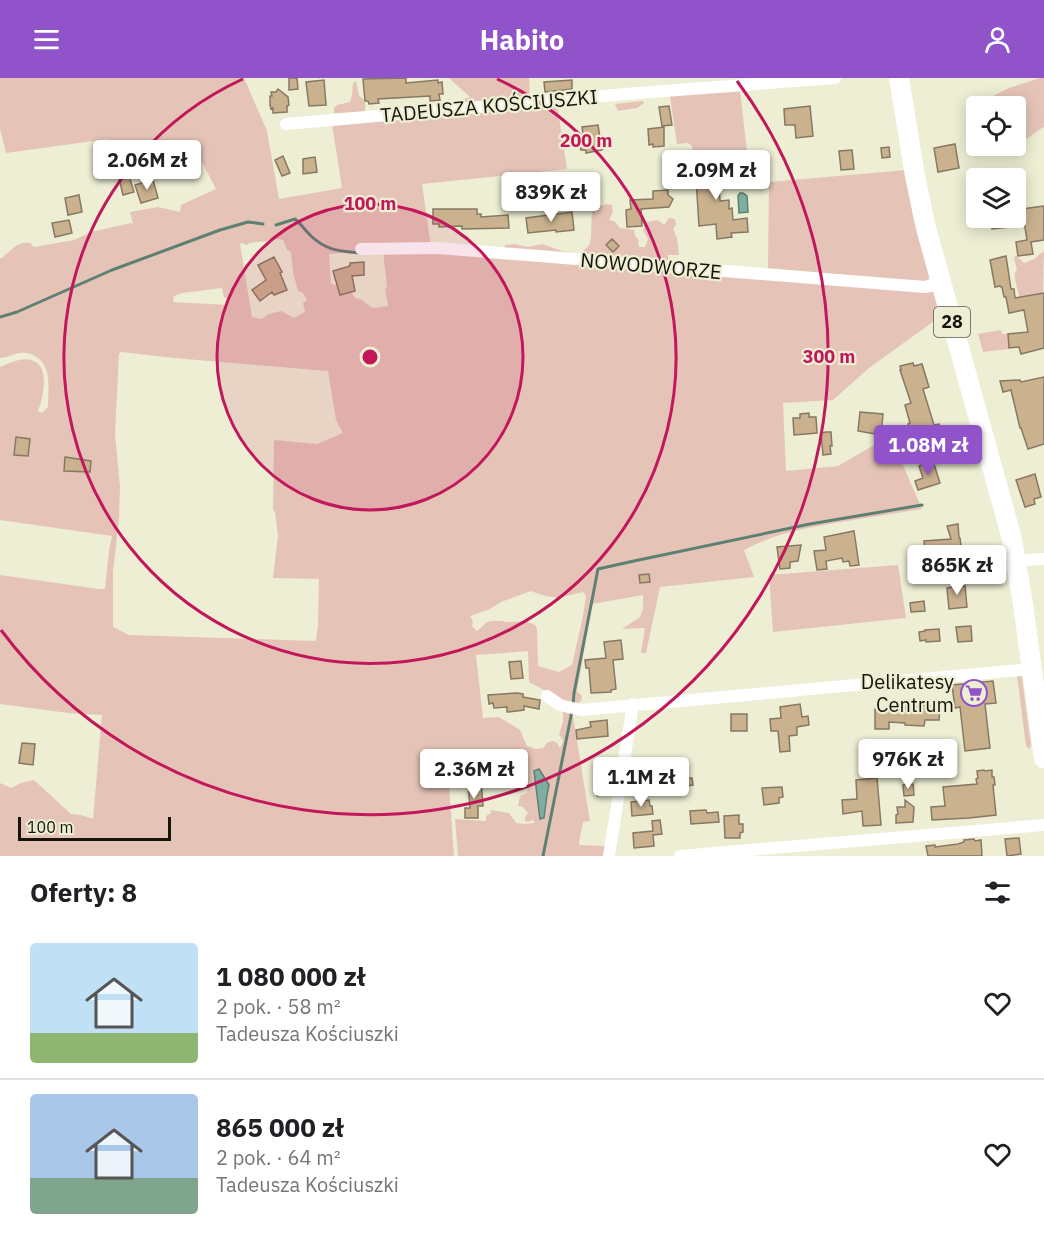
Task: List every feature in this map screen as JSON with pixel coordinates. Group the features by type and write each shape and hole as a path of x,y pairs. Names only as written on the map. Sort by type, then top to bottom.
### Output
{"main road":[{"name":"28","path":"899,78 926,228 1009,526 1044,758"}],"street":[{"name":"TADEUSZA KOŚCIUSZKI","path":"286,124 633,93 835,78"},
{"name":"NOWODWORZE","path":"361,249 438,248 925,287 941,284"},
{"path":"1016,562 1044,559"},
{"path":"547,696 560,705 581,710 1032,669"},
{"path":"609,856 633,704"},
{"path":"680,856 1044,825"}],"shaded area":[{"path":"0,78 244,78 267,131 279,199 342,188 332,124 557,104 567,169 422,184 431,246 329,254 331,284 337,285 340,295 352,293 355,298 373,308 388,306 383,250 503,251 505,245 515,244 527,247 542,244 573,253 576,258 591,241 592,212 582,200 591,192 597,196 601,206 612,205 613,212 609,220 614,221 620,228 634,230 639,240 639,247 645,247 648,239 643,230 646,222 658,220 664,225 669,218 675,219 676,225 673,229 677,238 679,255 668,255 669,264 933,290 941,316 869,368 833,400 783,403 786,471 838,466 893,434 902,463 922,509 807,528 770,538 744,550 754,577 660,587 646,653 641,653 645,628 622,629 640,617 643,609 643,595 592,604 577,691 582,696 576,707 529,682 528,651 476,655 483,718 499,717 520,730 527,746 536,749 543,748 548,742 553,741 560,748 563,741 559,734 563,712 566,710 573,716 590,821 583,822 579,843 580,845 607,846 605,856 458,856 455,819 486,821 486,816 491,813 491,810 509,813 516,823 534,823 534,821 525,821 528,813 523,807 518,806 520,796 527,793 528,787 494,780 494,777 448,770 454,856 0,856 0,783 11,788 34,780 71,814 93,819 102,715 0,704 0,575 105,589 112,536 0,520 0,367 25,359 39,365 44,377 42,399 38,411 42,413 48,407 48,378 45,367 35,356 19,353 0,358 0,259 21,244 30,243 34,247 74,240 91,232 133,224 130,212 158,207 180,212 181,205 216,189 194,147 116,173 108,139 6,153 0,129","holes":["283,240 287,250 291,252 298,291 303,293 307,300 303,303 305,312 294,318 281,311 269,314 262,319 252,317 240,244","222,288 224,297 228,299 228,305 173,302 174,296","121,352 328,371 336,420 343,433 317,444 274,440 273,510 278,536 273,578 319,579 316,641 129,635 113,627 113,572 120,487 115,434 119,354","531,591 557,597 583,592 586,596 572,665 559,672 538,666 537,629 535,625 525,621 487,622 477,631 472,626 473,621 470,616 490,609 501,602"]},
{"path":"449,78 529,78 530,101 457,105 458,101 470,97"},
{"path":"1044,78 1044,127 1026,140 1026,96 993,96 1009,88"},
{"path":"356,81 359,96 365,103 364,112 334,113 337,105 350,102 353,83"},
{"path":"740,90 747,152 692,157 692,146 688,143 677,144 671,95"},
{"path":"643,101 644,103 637,108 618,111 615,104"},
{"path":"755,152 757,160 767,164 761,167 765,172 765,178 755,179 747,162 747,156"},
{"path":"906,170 913,216 930,278 923,282 768,268 769,182"},
{"path":"1044,251 1043,293 1019,297 1014,258 1016,255 1024,263"},
{"path":"1001,330 1002,334 1008,334 1009,349 983,352 978,334"},
{"path":"898,565 906,618 773,632 769,575"},
{"path":"1021,671 1031,746 1029,749 1026,746 1017,675"}],"water":[{"path":"740,193 747,196 748,212 739,213 738,196"},
{"path":"539,769 549,785 544,818 540,819 534,771"}],"building":[{"path":"289,78 297,78 298,89 289,90"},
{"path":"406,78 406,83 438,80 438,83 442,82 443,94 439,94 440,100 430,101 430,96 378,99 379,103 369,104 365,101 363,79"},
{"path":"324,80 326,105 309,106 306,82"},
{"path":"572,80 572,89 545,92 544,82"},
{"path":"278,89 288,97 287,112 273,113 273,108 271,109 271,92 276,92"},
{"path":"669,106 672,125 662,126 659,107"},
{"path":"810,106 813,136 796,138 795,125 785,125 784,109"},
{"path":"598,125 602,150 586,153 586,150 581,150 579,142 584,141 582,127"},
{"path":"664,127 664,146 649,145 648,129"},
{"path":"955,144 959,168 938,172 934,148"},
{"path":"889,147 890,157 882,158 881,148"},
{"path":"852,150 854,169 841,170 839,151"},
{"path":"283,156 290,173 282,176 275,160"},
{"path":"315,157 317,172 303,174 303,159"},
{"path":"705,161 710,165 719,164 719,168 724,167 724,170 730,170 731,180 719,181 720,201 729,200 733,220 747,218 748,232 731,233 732,237 717,239 716,224 699,226 695,162"},
{"path":"129,176 134,192 123,195 119,178"},
{"path":"153,180 158,198 141,203 135,185"},
{"path":"668,190 668,195 673,199 669,207 641,209 642,226 627,227 626,210 631,209 630,200 653,199 653,191"},
{"path":"520,194 521,204 511,205 510,195"},
{"path":"79,195 82,212 68,215 65,198"},
{"path":"1044,206 1044,240 1031,242 1033,254 1018,256 1016,242 1027,240 1026,208"},
{"path":"433,209 477,209 477,214 481,214 481,217 508,215 509,228 439,227 439,224 433,224"},
{"path":"572,212 574,230 528,233 526,218"},
{"path":"69,220 72,233 55,237 52,223"},
{"path":"612,239 619,246 613,252 606,245"},
{"path":"1006,256 1011,289 1014,289 1015,298 1044,293 1044,348 1021,354 1019,347 1009,348 1008,334 1028,332 1024,310 1009,313 1002,287 995,287 990,260"},
{"path":"274,257 282,272 280,273 287,290 274,295 272,292 260,301 252,290 266,280 258,265"},
{"path":"364,262 364,275 352,276 355,291 340,295 333,271 350,266 350,263"},
{"path":"913,363 914,366 922,364 929,387 923,389 934,425 939,424 945,443 924,453 921,446 915,447 908,424 910,423 905,405 911,403 900,370 900,366"},
{"path":"1044,377 1044,444 1028,449 1020,428 1011,390 1003,392 1000,381 1020,380 1021,382"},
{"path":"860,412 883,414 881,435 858,431"},
{"path":"809,413 809,417 816,417 817,433 794,435 793,418 800,418 800,414"},
{"path":"831,432 831,454 823,455 821,433"},
{"path":"16,437 30,439 28,456 14,455"},
{"path":"65,457 91,461 90,472 64,471"},
{"path":"933,461 940,483 918,490 915,481 923,478 919,466"},
{"path":"1035,474 1041,497 1034,499 1035,504 1025,507 1016,480"},
{"path":"958,524 960,555 957,555 955,549 925,552 924,541 951,539 947,526"},
{"path":"854,531 859,565 850,566 849,561 843,562 842,558 826,561 827,569 817,570 814,551 826,550 824,537"},
{"path":"801,545 798,561 790,562 790,568 780,569 777,547"},
{"path":"649,574 650,582 640,583 639,575"},
{"path":"960,582 961,586 965,586 967,607 949,609 947,588 952,587 952,583"},
{"path":"924,601 925,611 911,612 910,603"},
{"path":"971,626 972,641 958,642 956,627"},
{"path":"939,629 940,641 920,641 919,632"},
{"path":"621,640 623,659 613,660 616,689 611,692 591,693 589,668 586,668 585,660 606,658 604,642"},
{"path":"521,661 523,678 511,679 509,662"},
{"path":"993,681 996,703 985,704 990,748 965,751 960,707 955,708 952,685"},
{"path":"523,694 523,697 540,700 539,709 524,706 524,710 507,712 507,707 494,708 493,703 489,704 488,695"},
{"path":"800,704 802,717 808,716 809,725 797,727 797,735 789,736 790,751 780,752 778,731 771,731 770,719 781,718 780,707"},
{"path":"906,705 940,706 939,720 925,720 924,726 889,722 889,729 875,729 875,709 905,710"},
{"path":"731,714 747,714 747,731 731,731"},
{"path":"607,720 608,736 577,739 576,730 591,727 590,722"},
{"path":"22,743 35,744 33,765 19,763"},
{"path":"674,764 675,779 692,778 693,785 656,790 656,784 652,784 650,766"},
{"path":"992,770 992,777 994,777 996,815 932,820 931,807 945,806 943,787 977,784 977,771"},
{"path":"455,774 465,775 464,783 454,783"},
{"path":"612,778 610,794 597,796 596,780"},
{"path":"877,778 881,825 863,826 862,811 843,814 842,800 857,799 856,780"},
{"path":"481,782 483,806 478,806 478,818 465,818 465,808 470,808 468,783"},
{"path":"913,784 914,795 904,796 903,785"},
{"path":"782,787 783,797 779,798 779,803 764,805 762,788"},
{"path":"649,800 653,814 632,816 631,802"},
{"path":"905,800 914,807 913,822 896,823 897,807 905,807"},
{"path":"706,810 707,813 718,812 719,822 691,824 690,811"},
{"path":"739,815 739,824 743,824 740,838 725,838 724,816"},
{"path":"660,820 662,834 653,835 654,846 634,848 633,833 653,831 652,821"},
{"path":"1019,838 1021,854 1007,856 1005,839"},
{"path":"974,839 975,841 981,840 982,856 928,856 926,846 958,844 964,840"}],"waterway":[{"path":"276,225 295,219 323,245 340,251 360,253"},
{"path":"0,317 17,312 112,270 220,230 248,222 263,224"},
{"path":"573,706 598,569 810,524 922,505"},
{"path":"543,856 572,711"}],"place":[{"name":"Delikatesy Centrum","path":"974,693"}]}
